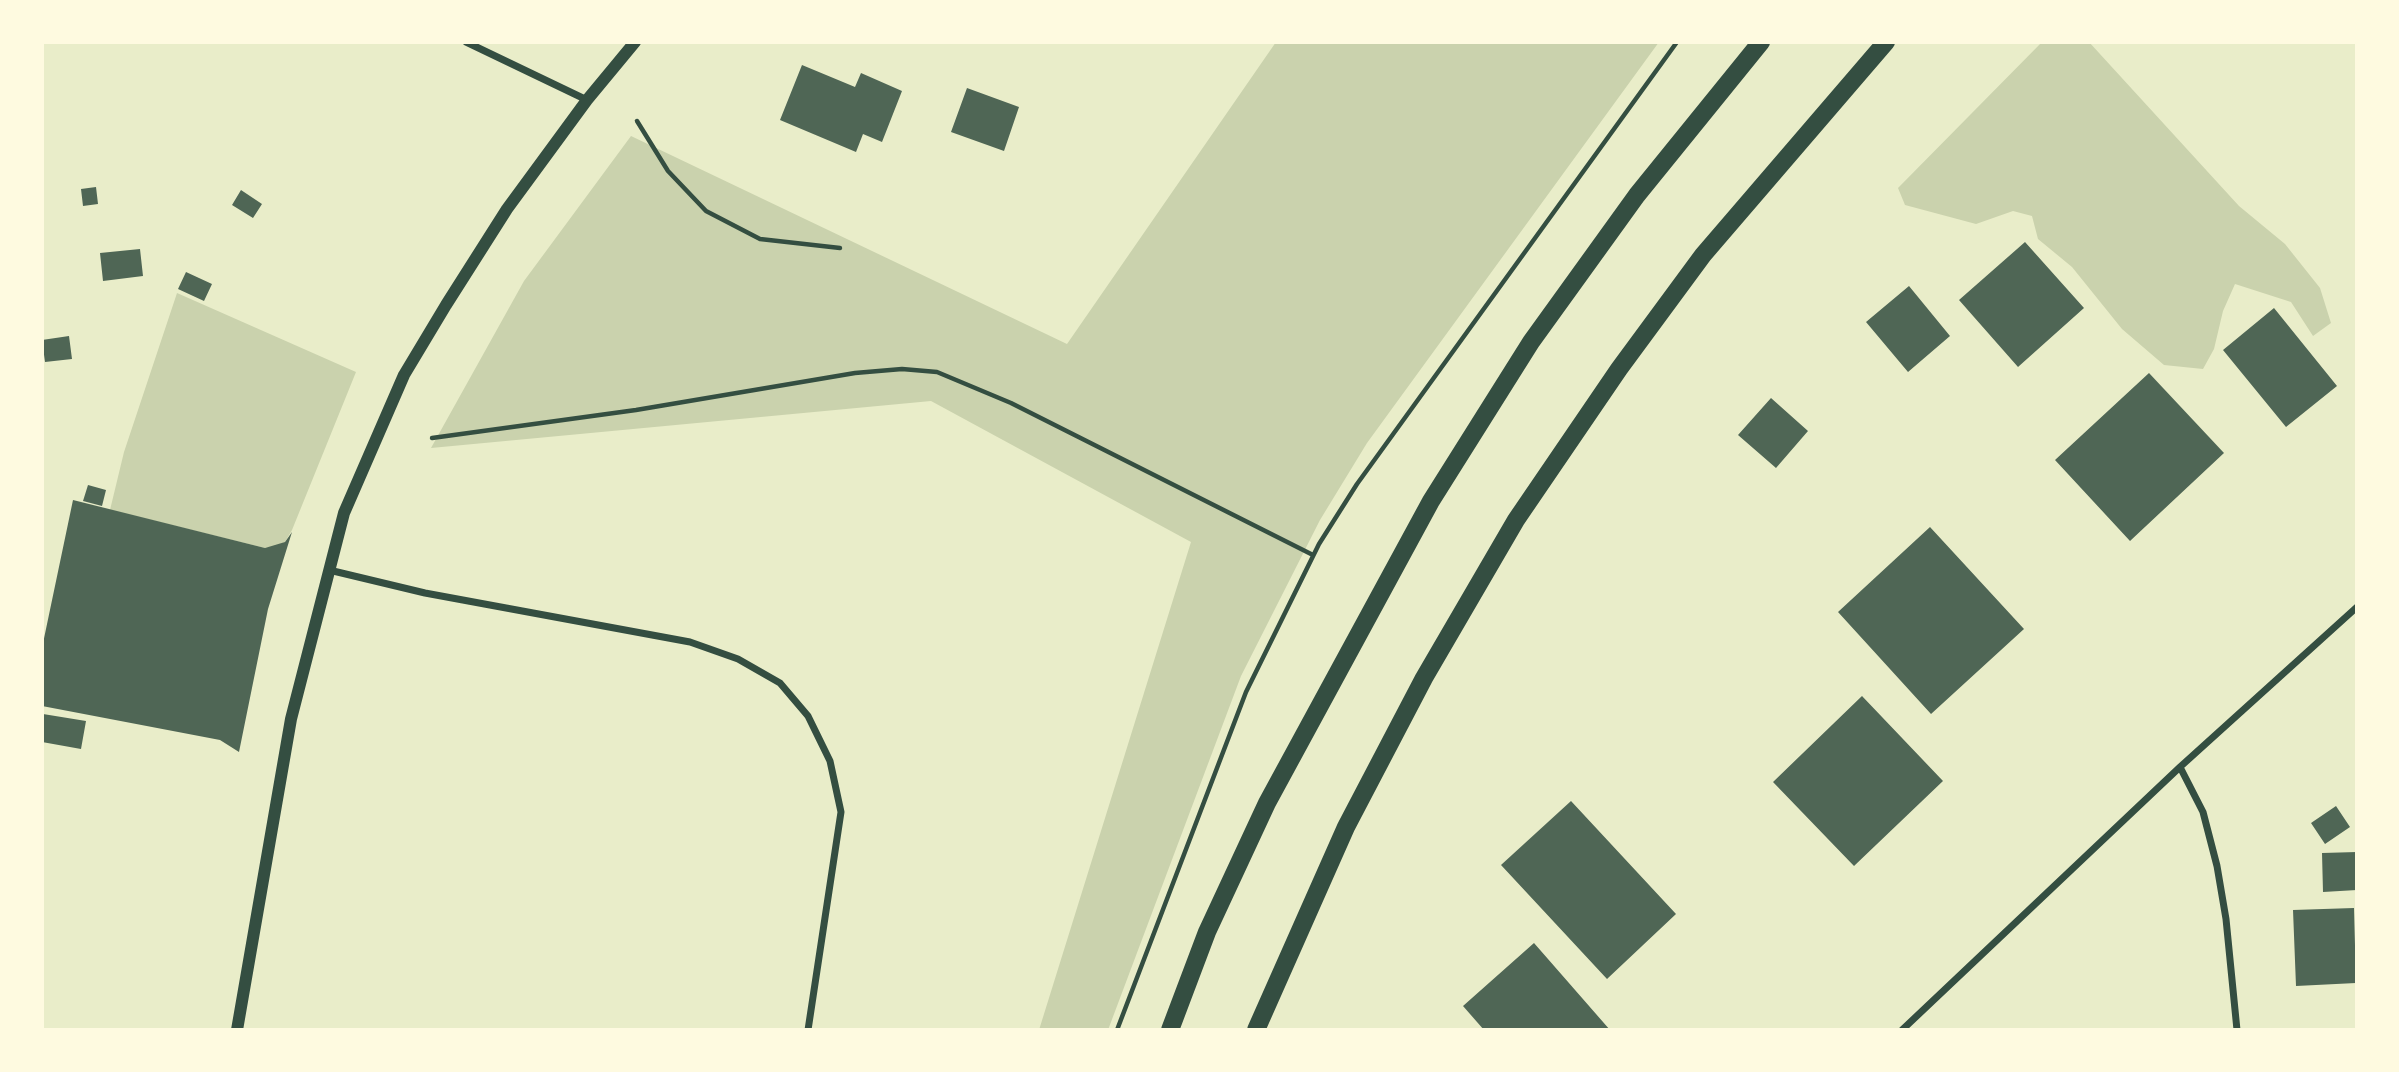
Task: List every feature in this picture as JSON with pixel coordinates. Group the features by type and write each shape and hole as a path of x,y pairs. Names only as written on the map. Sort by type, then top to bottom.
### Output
{"main road":[{"path":"1170,1030 1207,932 1267,803 1431,501 1531,342 1637,195 1761,42"},
{"path":"1256,1030 1346,827 1424,678 1516,520 1619,369 1703,255 1885,42"}],"street":[{"path":"466,42 587,100"},
{"path":"237,1030 291,719 344,513 404,375 507,209 587,100 635,42"},
{"path":"328,569 425,593 690,642 738,659 780,683 808,716 831,761 841,812 808,1030"},
{"path":"1902,1030 2180,767 2357,607"},
{"path":"2180,767 2203,812 2217,866 2226,919 2237,1030"}],"path":[{"path":"1117,1030 1246,692 1313,555 1357,484 1678,42"},
{"path":"637,121 668,172 706,211 760,239 840,248"},
{"path":"432,438 636,410 855,373 902,369 937,372 1011,403 1313,555"}],"green space":[{"path":"1276,42 1659,42 1367,443 1320,520 1241,676 1108,1030 1039,1030 1191,542 931,401 431,448 524,281 631,136 1067,344"},
{"path":"2042,42 2089,42 2239,206 2285,244 2320,288 2331,323 2313,336 2291,302 2235,284 2223,311 2214,349 2203,369 2164,365 2122,329 2072,267 2038,239 2032,216 2013,211 1976,224 1905,205 1898,188"},
{"path":"177,293 356,372 292,530 285,542 276,546 265,548 110,510 124,452"}],"building":[{"path":"802,65 855,87 861,73 902,91 882,142 863,134 856,152 780,120"},
{"path":"967,88 1019,107 1004,151 951,132"},
{"path":"96,187 98,204 83,206 81,189"},
{"path":"241,190 262,204 253,218 232,205"},
{"path":"2025,242 2084,308 2018,367 1959,300"},
{"path":"140,249 143,276 103,281 100,253"},
{"path":"186,272 212,284 204,301 178,289"},
{"path":"1909,286 1950,336 1908,372 1866,322"},
{"path":"2274,308 2337,386 2286,427 2223,350"},
{"path":"69,336 72,359 45,362 42,340"},
{"path":"2149,373 2224,453 2130,541 2055,460"},
{"path":"1771,398 1808,431 1776,468 1738,435"},
{"path":"88,485 106,490 102,506 83,501"},
{"path":"73,500 265,548 285,542 292,532 268,609 239,752 220,740 42,706 42,648"},
{"path":"1930,527 2024,629 1931,714 1838,612"},
{"path":"1862,696 1943,781 1854,866 1773,782"},
{"path":"43,714 86,721 81,749 42,742"},
{"path":"1571,801 1676,914 1607,979 1501,865"},
{"path":"2336,806 2350,827 2325,844 2311,823"},
{"path":"2357,852 2357,890 2323,892 2322,853"},
{"path":"2354,908 2356,983 2296,986 2293,910"},
{"path":"1534,943 1610,1030 1484,1030 1463,1006"}]}
